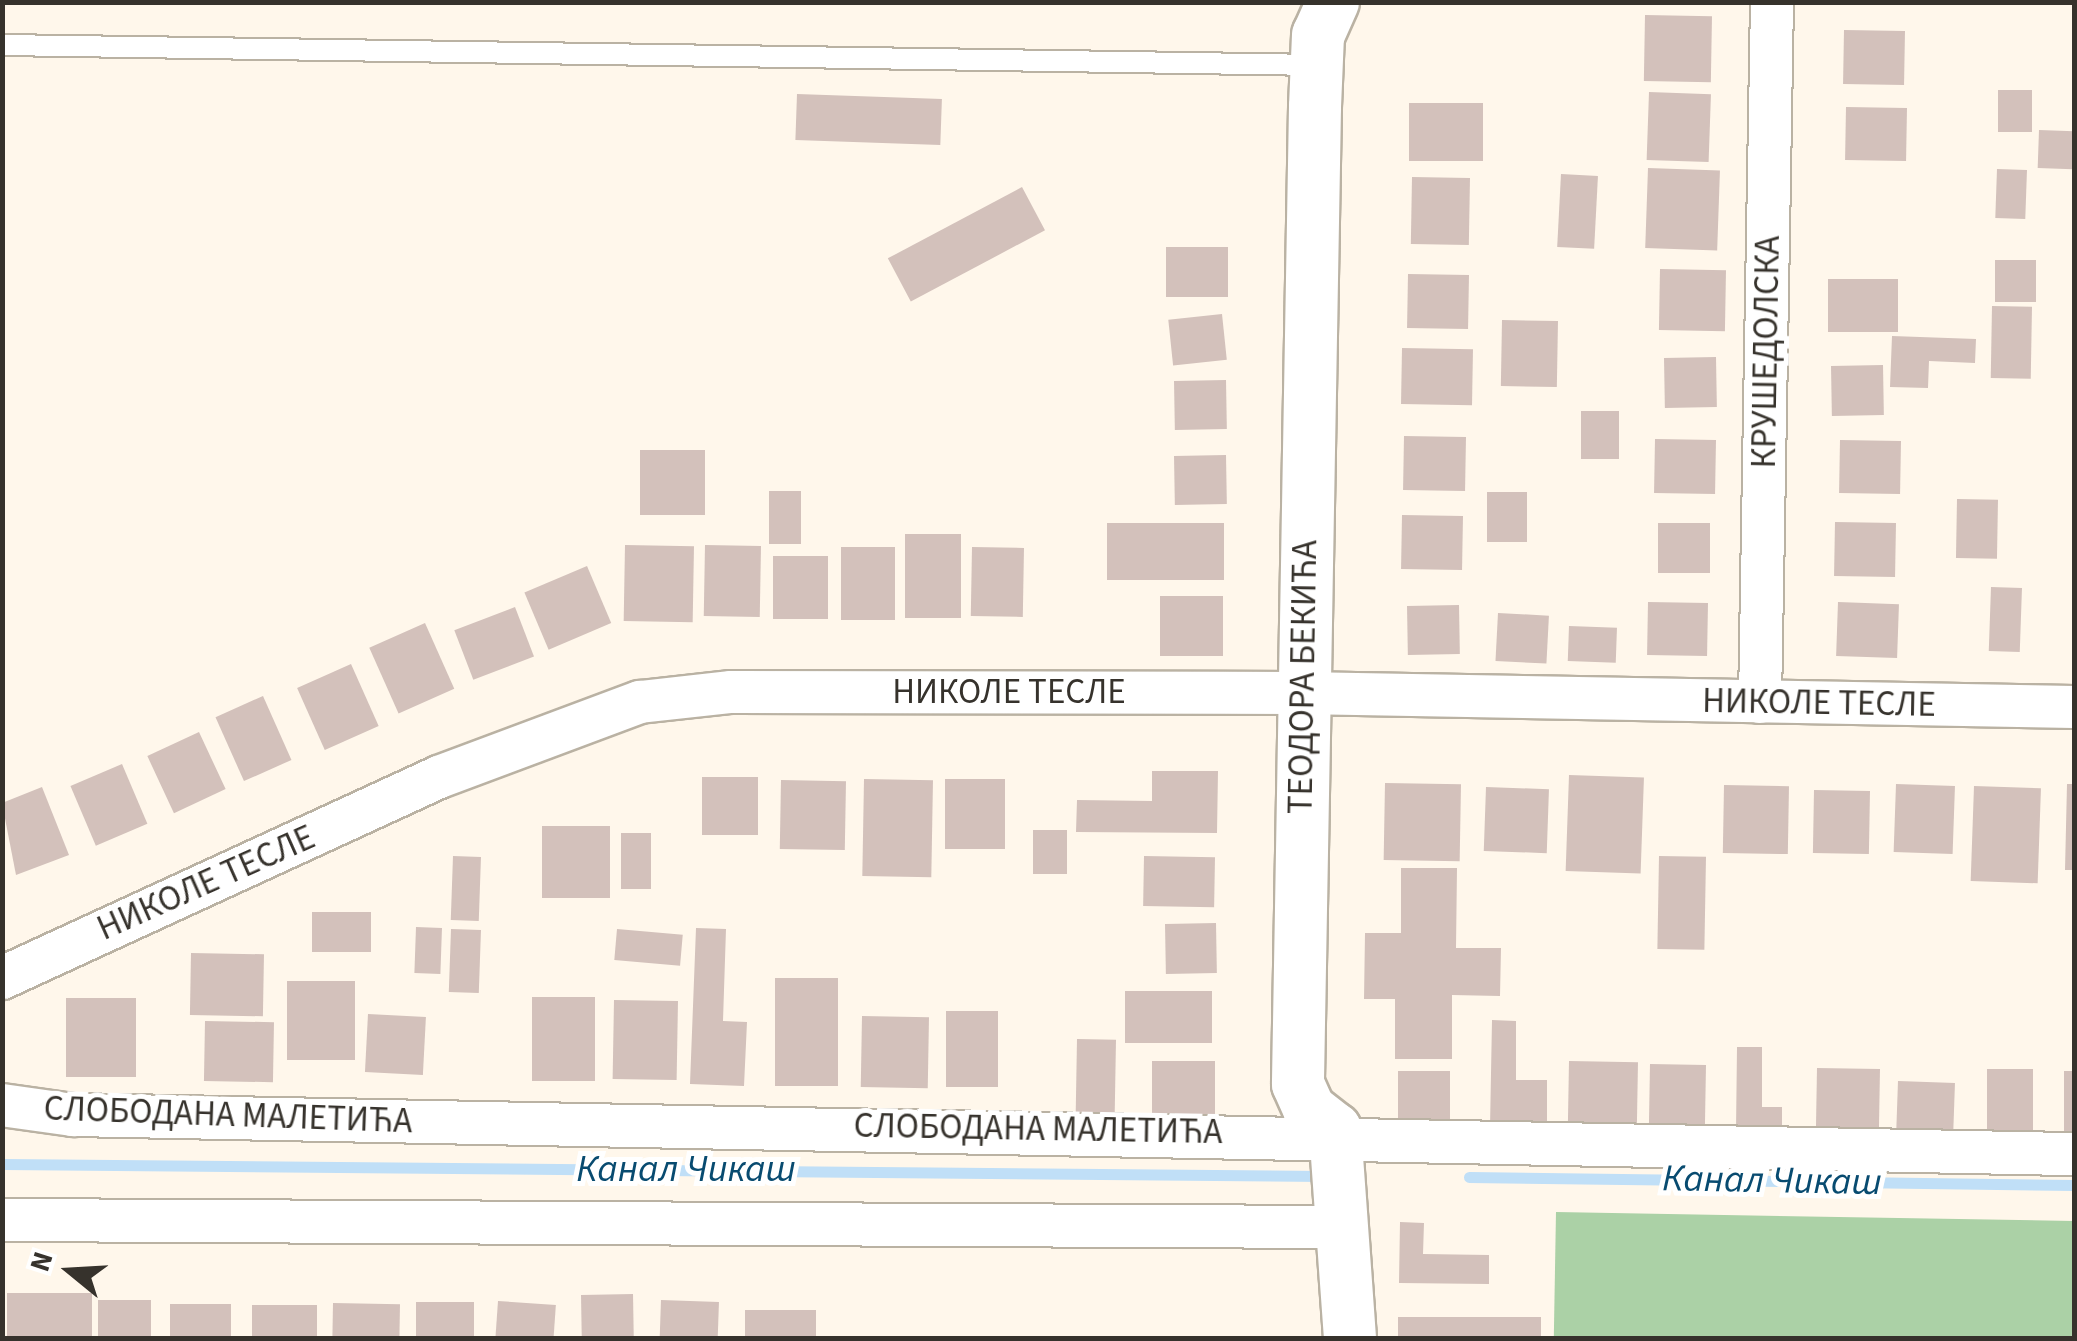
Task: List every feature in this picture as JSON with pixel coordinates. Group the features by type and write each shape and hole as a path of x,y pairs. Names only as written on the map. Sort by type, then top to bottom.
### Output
{"street":[{"name":"ТЕОДОРА БЕКИЋА","path":"1332,2 1317,65 1302,693 1298,1084 1336,1142"},
{"name":"КРУШЕДОЛСКА","path":"1760,702 1772,2"},
{"name":"НИКОЛЕ ТЕСЛЕ","path":"2,978 439,777 640,702 731,692 1302,693 2074,707"},
{"name":"СЛОБОДАНА МАЛЕТИЋА","path":"2,1105 92,1116 2074,1154"},
{"path":"1336,1142 1350,1338"},
{"path":"2,1220 1344,1219"}],"lane":[{"path":"2,45 1317,65"}],"green space":[{"path":"1556,1212 2074,1221 2072,1338 1554,1338"}],"building":[{"path":"1645,15 1712,16 1711,82 1644,81"},
{"path":"1844,30 1905,31 1904,85 1843,84"},
{"path":"1998,90 2032,90 2032,132 1998,132"},
{"path":"1649,92 1711,94 1709,162 1647,160"},
{"path":"797,94 942,99 940,145 795,140"},
{"path":"1409,103 1483,103 1483,161 1409,161"},
{"path":"1846,107 1907,108 1906,161 1845,160"},
{"path":"2039,130 2074,131 2073,169 2038,168"},
{"path":"1648,168 1720,171 1717,250 1645,248"},
{"path":"1997,169 2027,170 2025,219 1995,218"},
{"path":"1561,174 1598,176 1594,249 1557,247"},
{"path":"1412,177 1470,178 1469,245 1411,244"},
{"path":"1022,187 1045,230 911,302 888,258"},
{"path":"1166,247 1228,247 1228,297 1166,297"},
{"path":"1995,260 2036,260 2036,302 1995,302"},
{"path":"1660,269 1726,270 1725,331 1659,330"},
{"path":"1408,274 1469,275 1468,329 1407,328"},
{"path":"1828,279 1898,279 1898,332 1828,332"},
{"path":"1992,306 2032,307 2031,379 1991,378"},
{"path":"1222,314 1227,360 1173,365 1168,320"},
{"path":"1502,320 1558,321 1557,387 1501,386"},
{"path":"1892,336 1976,339 1975,363 1929,361 1928,388 1890,387"},
{"path":"1402,348 1473,349 1472,405 1401,404"},
{"path":"1716,357 1717,407 1665,408 1664,358"},
{"path":"1883,365 1884,415 1832,416 1831,366"},
{"path":"1226,380 1227,429 1175,430 1174,381"},
{"path":"1581,411 1619,411 1619,459 1581,459"},
{"path":"1404,436 1466,437 1465,491 1403,490"},
{"path":"1655,439 1716,440 1715,494 1654,493"},
{"path":"1840,440 1901,441 1900,494 1839,493"},
{"path":"640,450 705,450 705,515 640,515"},
{"path":"1226,455 1227,504 1175,505 1174,456"},
{"path":"769,491 801,491 801,544 769,544"},
{"path":"1487,492 1527,492 1527,542 1487,542"},
{"path":"1957,499 1998,500 1997,559 1956,558"},
{"path":"1402,515 1463,516 1462,570 1401,569"},
{"path":"1835,522 1896,523 1895,577 1834,576"},
{"path":"1107,523 1224,523 1224,580 1107,580"},
{"path":"1658,523 1710,523 1710,573 1658,573"},
{"path":"905,534 961,534 961,618 905,618"},
{"path":"625,545 694,546 693,622 624,621"},
{"path":"705,545 761,546 760,617 704,616"},
{"path":"841,547 895,547 895,620 841,620"},
{"path":"972,547 1024,548 1023,617 971,616"},
{"path":"773,556 828,556 828,619 773,619"},
{"path":"587,566 611,623 549,650 524,593"},
{"path":"1991,587 2022,588 2020,652 1989,651"},
{"path":"1160,596 1223,596 1223,656 1160,656"},
{"path":"1648,602 1708,603 1707,656 1647,655"},
{"path":"1838,602 1899,604 1897,658 1836,656"},
{"path":"1459,605 1460,654 1408,655 1407,606"},
{"path":"515,607 534,656 473,680 454,630"},
{"path":"1498,613 1549,616 1546,664 1495,661"},
{"path":"425,623 454,689 399,714 369,648"},
{"path":"1569,626 1617,628 1616,663 1568,661"},
{"path":"351,664 379,726 325,750 297,688"},
{"path":"263,696 291,760 244,781 215,717"},
{"path":"199,732 226,789 174,813 147,756"},
{"path":"122,764 147,824 96,846 70,786"},
{"path":"1152,771 1218,771 1217,833 1076,832 1077,800 1152,801"},
{"path":"1569,775 1644,778 1641,874 1566,871"},
{"path":"702,777 758,777 758,835 702,835"},
{"path":"864,779 933,780 931,877 862,876"},
{"path":"945,779 1005,779 1005,849 945,849"},
{"path":"781,780 846,781 845,850 780,849"},
{"path":"1385,783 1461,784 1460,861 1384,860"},
{"path":"1896,784 1955,786 1953,854 1894,852"},
{"path":"2067,784 2074,784 2074,870 2065,870"},
{"path":"1724,785 1789,786 1788,854 1723,853"},
{"path":"1974,786 2041,788 2038,883 1971,881"},
{"path":"42,787 69,855 16,875 2,803"},
{"path":"1486,787 1549,789 1547,853 1484,851"},
{"path":"1814,790 1870,791 1869,854 1813,853"},
{"path":"542,826 610,826 610,898 542,898"},
{"path":"1033,830 1067,830 1067,874 1033,874"},
{"path":"621,833 651,833 651,889 621,889"},
{"path":"453,856 481,857 479,921 451,920"},
{"path":"1144,856 1215,857 1214,907 1143,906"},
{"path":"1659,856 1706,857 1704,950 1657,949"},
{"path":"1401,868 1457,868 1456,948 1501,948 1500,996 1452,995 1452,1059 1395,1059 1395,999 1364,999 1365,933 1401,933"},
{"path":"312,912 371,912 371,952 312,952"},
{"path":"1216,923 1217,973 1166,974 1165,924"},
{"path":"416,927 442,928 440,974 414,973"},
{"path":"696,928 726,929 723,1021 747,1022 744,1086 690,1084"},
{"path":"451,929 481,930 479,993 449,992"},
{"path":"617,929 683,935 680,966 614,960"},
{"path":"191,953 264,954 263,1016 190,1015"},
{"path":"775,978 838,978 838,1086 775,1086"},
{"path":"287,981 355,981 355,1060 287,1060"},
{"path":"1125,991 1212,991 1212,1043 1125,1043"},
{"path":"532,997 595,997 595,1081 532,1081"},
{"path":"66,998 136,998 136,1077 66,1077"},
{"path":"614,1000 678,1001 677,1080 613,1079"},
{"path":"946,1011 998,1011 998,1087 946,1087"},
{"path":"368,1014 426,1017 423,1075 365,1072"},
{"path":"862,1016 929,1017 928,1088 861,1087"},
{"path":"1492,1020 1516,1021 1516,1080 1547,1080 1547,1128 1490,1127"},
{"path":"205,1021 274,1022 273,1082 204,1081"},
{"path":"1077,1039 1116,1040 1115,1114 1076,1113"},
{"path":"1737,1047 1762,1047 1762,1107 1782,1107 1782,1131 1736,1130"},
{"path":"1152,1061 1215,1061 1215,1114 1152,1114"},
{"path":"1569,1061 1638,1062 1637,1132 1568,1131"},
{"path":"1650,1064 1706,1065 1705,1131 1649,1130"},
{"path":"1817,1068 1880,1069 1879,1134 1816,1133"},
{"path":"1987,1069 2033,1069 2033,1140 1987,1140"},
{"path":"1398,1071 1450,1071 1450,1126 1398,1126"},
{"path":"2064,1071 2074,1071 2074,1136 2064,1136"},
{"path":"1898,1081 1955,1083 1953,1137 1896,1135"},
{"path":"1400,1222 1424,1223 1423,1254 1489,1255 1489,1284 1399,1283"},
{"path":"7,1293 92,1293 92,1338 7,1338"},
{"path":"633,1294 634,1338 582,1338 581,1295"},
{"path":"98,1300 151,1300 151,1338 98,1338"},
{"path":"661,1300 719,1302 718,1338 660,1338"},
{"path":"498,1301 556,1305 554,1338 495,1338"},
{"path":"416,1302 474,1302 474,1338 416,1338"},
{"path":"333,1303 400,1304 399,1338 332,1338"},
{"path":"170,1304 231,1304 231,1338 170,1338"},
{"path":"252,1305 317,1305 317,1338 252,1338"},
{"path":"745,1310 816,1310 816,1338 745,1338"},
{"path":"1398,1317 1541,1317 1541,1338 1398,1338"}],"waterway":[{"name":"Канал Чикаш","path":"2,1164 1323,1176"},
{"name":"Канал Чикаш","path":"1469,1177 2074,1185"}]}
